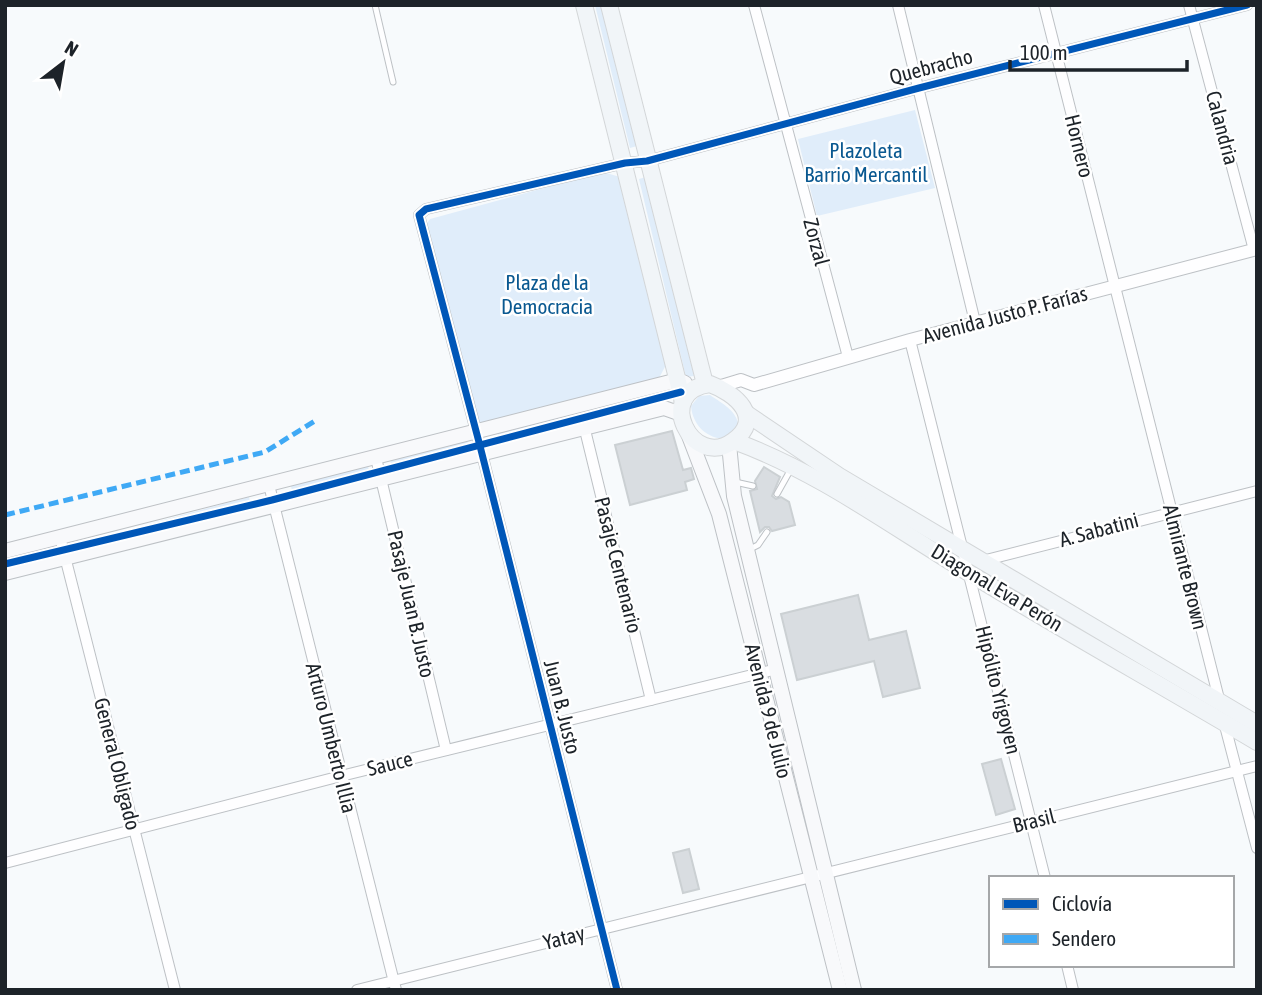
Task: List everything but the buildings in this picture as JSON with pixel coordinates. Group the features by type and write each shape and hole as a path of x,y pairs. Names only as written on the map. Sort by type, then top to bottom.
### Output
{"main road":[{"path":"5,551 677,380 706,386 746,410 744,428 731,442 708,447 689,436 677,380 625,163 584,5"},
{"path":"609,5 706,386"},
{"path":"5,573 482,456 664,408 682,408 706,386"},
{"name":"Diagonal Eva Perón","path":"746,410 839,476 1257,724"},
{"name":"Avenida 9 de Julio","path":"689,436 719,514 799,837 819,875 855,990"},
{"name":"Diagonal Eva Perón","path":"731,442 776,456 836,490 970,573 1257,742"},
{"name":"Avenida 9 de Julio","path":"731,442 731,482 777,669 840,990"}],"street":[{"name":"Zorzal","path":"754,5 848,357"},
{"path":"898,5 975,322"},
{"name":"Hornero","path":"1044,5 1113,286"},
{"name":"Calandria","path":"1189,5 1255,250"},
{"name":"Quebracho","path":"476,432 419,215 426,209 625,163 647,161 919,88 1193,21 1247,5"},
{"name":"Avenida Justo P. Farías","path":"706,386 741,380 754,385 975,322 1255,250"},
{"name":"Almirante Brown","path":"1113,286 1257,848"},
{"name":"Hipólito Yrigoyen","path":"911,340 1044,876"},
{"path":"746,410 754,385"},
{"name":"Pasaje Centenario","path":"585,430 652,700"},
{"name":"Juan B. Justo","path":"476,432 617,990"},
{"name":"Pasaje Juan B. Justo","path":"376,458 446,750"},
{"name":"Arturo Umberto Illia","path":"269,485 394,985"},
{"name":"A. Sabatini","path":"982,561 1257,491"},
{"name":"General Obligado","path":"60,537 175,990"},
{"name":"Sauce","path":"5,863 341,776 777,669"},
{"name":"Brasil","path":"819,875 1257,766"},
{"name":"Yatay","path":"357,990 394,985 601,929 819,875"},
{"path":"1067,967 1073,990"}],"lane":[{"path":"375,5 393,82"},
{"path":"777,494 793,466"},
{"path":"731,482 753,486"},
{"path":"747,551 758,545 767,532"}],"green space":[{"path":"595,5 602,5 637,146 630,148"},
{"name":"Plazoleta Barrio Mercantil","path":"915,110 935,188 817,216 798,139"},
{"name":"Plaza de la Democracia","path":"603,172 620,177 667,363 658,380 479,424 425,226 430,219"},
{"path":"646,177 694,376 686,377 639,179"},
{"path":"668,390 670,399 499,440 497,431"},
{"path":"710,395 728,408 737,420 739,426 727,439 707,434 692,413 691,406 699,396"},
{"path":"467,440 469,449 392,469 390,459"},
{"path":"368,466 370,475 293,495 291,486"},
{"path":"249,497 251,506 89,550 86,541"}],"marked path":[{"path":"5,515 265,452 318,419"}],"cycle path":[{"path":"617,990 419,215 426,209 625,163 647,161 919,88 1247,5"},
{"path":"5,564 272,500 681,392"}]}
